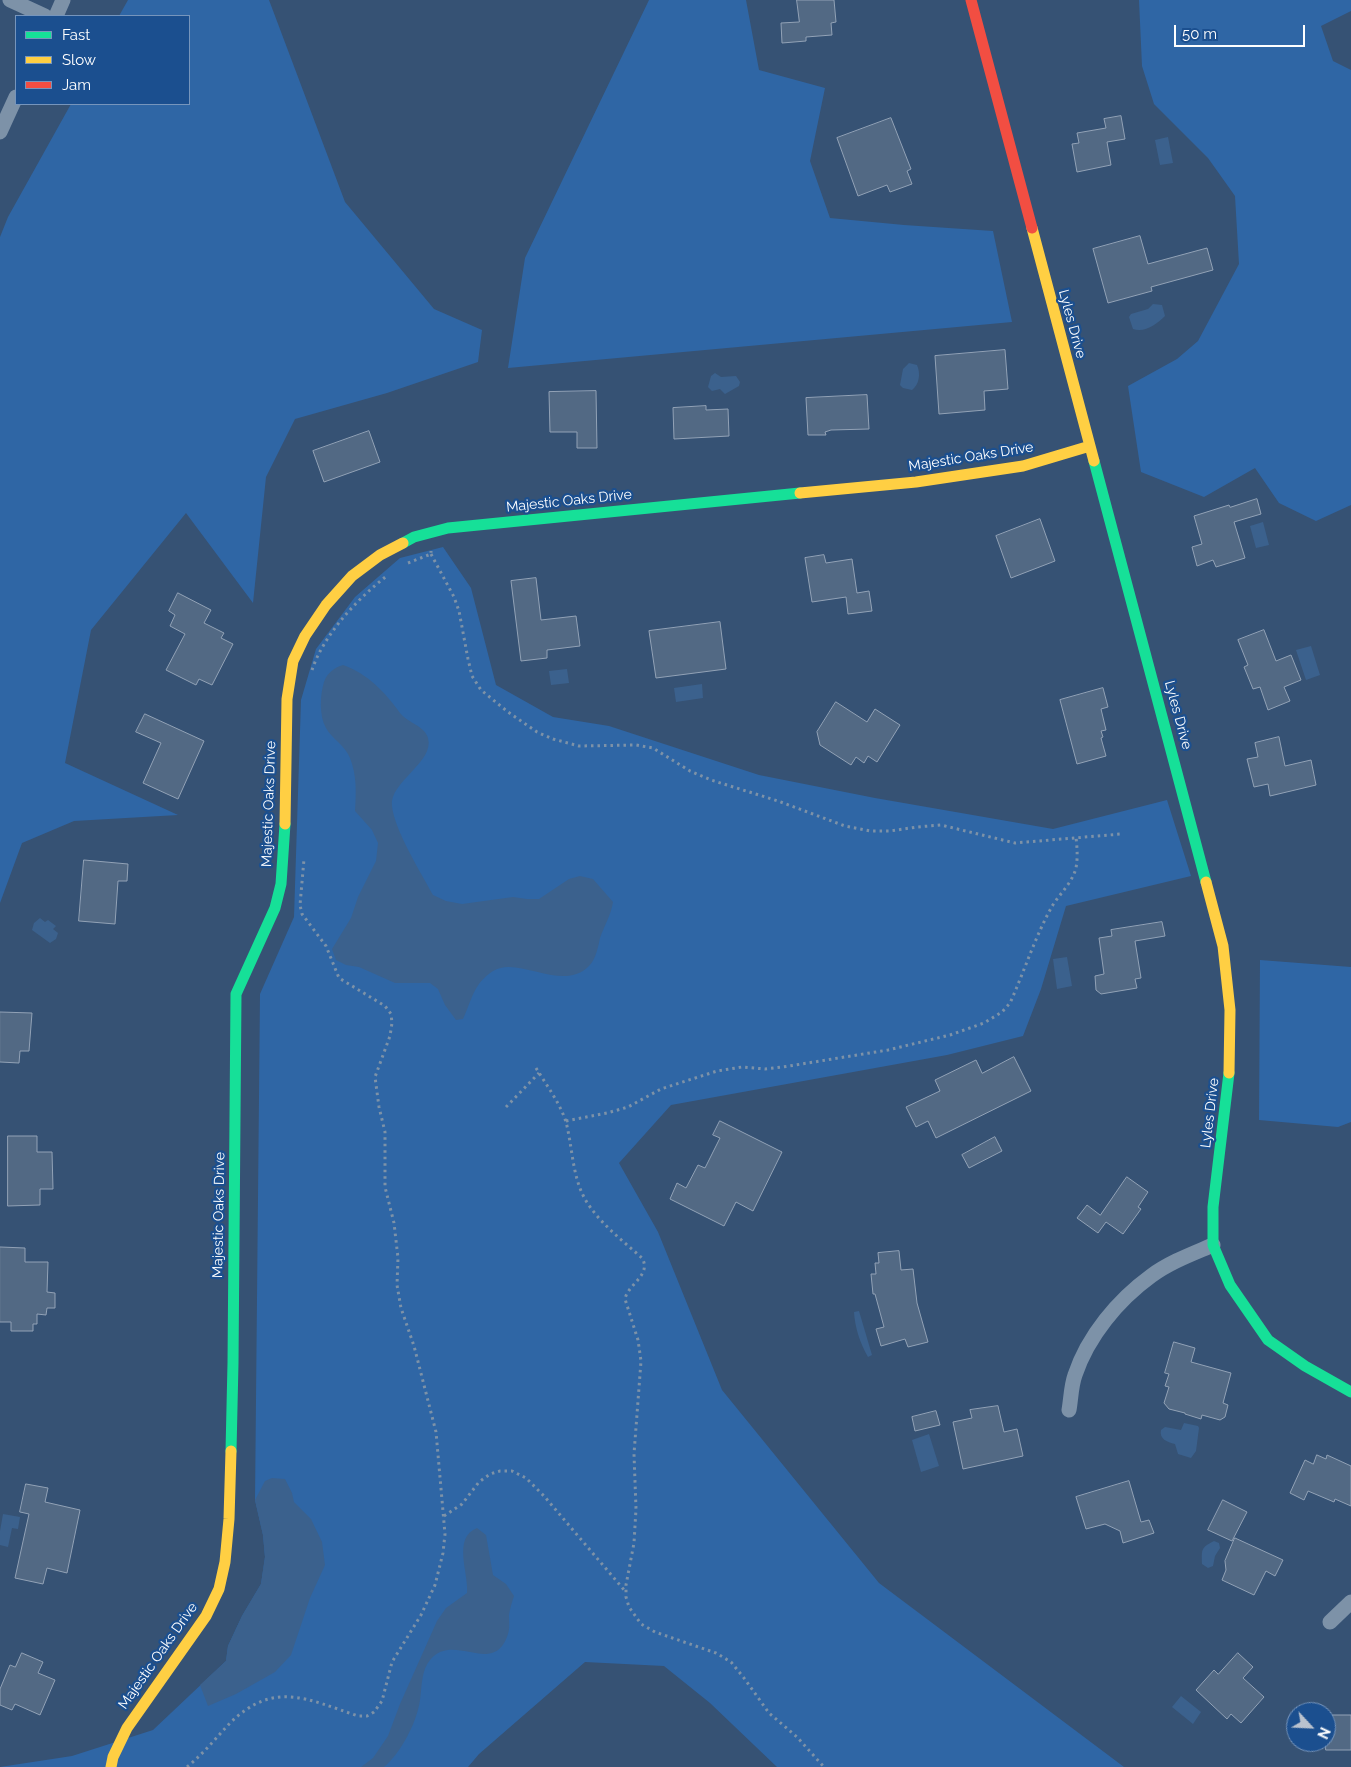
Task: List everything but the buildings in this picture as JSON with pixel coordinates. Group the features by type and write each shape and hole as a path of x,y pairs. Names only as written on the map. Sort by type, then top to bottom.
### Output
{"street":[{"path":"10,0 43,15"},
{"path":"56,15 64,0"},
{"name":"Lyles Drive","path":"971,0 1223,946 1230,1010 1230,1073 1213,1207 1213,1245 1230,1285 1268,1340 1304,1366 1351,1392"},
{"path":"0,132 15,99"},
{"name":"Majestic Oaks Drive","path":"111,1767 113,1758 127,1728 206,1616 219,1589 225,1562 229,1519 233,1363 236,994 275,908 281,884 284,852 288,699 293,661 310,628 326,605 352,576 380,555 414,537 430,533 465,526 916,482 1023,466 1090,446"},
{"path":"1069,1410 1075,1376 1085,1352 1101,1326 1126,1297 1151,1276 1182,1258 1213,1245"},
{"path":"1330,1622 1351,1602"}],"path":[{"path":"430,533 431,554 454,597 459,611 472,676 481,690 530,728 553,740 579,746 636,745 652,748 690,771 711,780 778,801 845,826 870,831 890,831 941,825 1015,843 1121,834"},
{"path":"407,564 431,554"},
{"path":"311,676 322,648 356,601 391,572"},
{"path":"566,1121 628,1107 660,1089 717,1071 742,1067 765,1069 783,1067 888,1050 950,1035 984,1023 1002,1012 1010,1003 1041,928 1056,898 1069,882 1075,869 1078,856 1076,837"},
{"path":"187,1767 231,1722 249,1708 271,1697 295,1696 358,1716 367,1716 374,1712 382,1701 392,1662 421,1616 434,1585 443,1554 444,1516 436,1432 414,1346 401,1308 397,1285 398,1258 394,1223 385,1187 385,1132 375,1077 390,1036 391,1014 385,1006 339,978 326,946 302,914 300,905 304,849"},
{"path":"536,1068 556,1100 566,1121 578,1184 587,1203 610,1230 642,1258 645,1263 645,1268 640,1277 626,1292 625,1299 638,1340 641,1361 634,1454 636,1508 634,1543 626,1586 630,1607 641,1624 655,1632 716,1653 732,1662 769,1713 797,1737 824,1767"},
{"path":"506,1107 539,1074"},
{"path":"444,1516 462,1504 479,1482 490,1474 500,1471 512,1471 526,1478 544,1496 626,1592"}],"shaded area":[{"path":"128,0 269,0 345,202 434,309 482,330 478,362 387,393 295,419 266,477 253,603 186,513 91,630 65,763 178,815 74,821 22,843 0,903 0,237 8,217 70,105 190,105 190,15 120,15"},
{"path":"649,0 746,0 759,70 825,88 810,161 830,218 993,231 1012,322 508,368 525,258"},
{"path":"1139,0 1351,0 1351,11 1321,26 1333,61 1351,70 1351,505 1316,521 1279,503 1255,468 1204,497 1141,472 1128,386 1177,359 1198,341 1239,264 1235,196 1208,158 1154,104 1142,66"},
{"path":"1168,137 1173,163 1160,165 1155,140"},
{"path":"1153,304 1162,305 1165,316 1155,325 1146,329 1133,329 1129,317 1131,314 1148,309"},
{"path":"909,363 917,365 919,372 918,382 912,390 903,388 900,385 903,369"},
{"path":"715,373 721,377 736,376 740,382 739,386 725,394 720,389 712,391 708,387 711,376"},
{"path":"1263,522 1269,545 1256,548 1250,526"},
{"path":"443,547 471,588 496,685 553,717 609,726 759,775 875,798 1053,829 1167,800 1191,876 1066,906 1041,989 1023,1036 947,1055 671,1105 619,1163 658,1232 722,1390 879,1583 1124,1767 777,1767 710,1703 664,1666 585,1662 479,1754 468,1767 0,1767 72,1756 153,1730 226,1661 228,1646 242,1616 261,1584 265,1557 263,1535 255,1500 260,994 294,917 301,700 316,649 355,597 400,558"},
{"path":"1311,646 1320,675 1306,680 1296,650"},
{"path":"343,665 360,673 375,684 400,713 420,727 428,738 428,747 425,755 397,789 393,797 392,806 403,838 433,895 446,901 462,904 513,897 539,899 569,879 580,876 593,879 613,902 595,956 589,966 578,973 567,976 515,967 503,967 493,971 477,987 463,1019 456,1020 445,1005 438,989 430,983 395,983 359,967 346,965 336,960 332,949 351,918 358,897 376,861 378,843 372,830 355,811 355,778 348,753 329,732 322,718 321,699 324,682 332,671"},
{"path":"567,669 569,683 551,685 549,671"},
{"path":"702,684 703,698 676,702 674,688"},
{"path":"40,918 45,922 48,920 56,926 53,929 58,933 56,939 50,943 32,930 34,923"},
{"path":"1067,957 1072,986 1057,989 1053,959"},
{"path":"1260,960 1351,967 1351,1122 1338,1127 1259,1120"},
{"path":"859,1311 872,1355 868,1357 860,1341 855,1324 854,1312"},
{"path":"1184,1423 1198,1426 1199,1428 1196,1451 1191,1458 1178,1454 1175,1444 1161,1436 1161,1430 1165,1427 1181,1430"},
{"path":"929,1434 939,1466 921,1472 912,1440"},
{"path":"272,1478 285,1479 294,1502 311,1519 322,1542 325,1565 310,1598 291,1655 275,1672 236,1694 208,1706 200,1685 226,1661 228,1646 242,1616 261,1584 265,1557 263,1535 255,1500 265,1481"},
{"path":"3,1514 20,1517 18,1529 12,1528 8,1547 0,1545"},
{"path":"477,1528 486,1535 493,1575 506,1584 514,1596 510,1607 508,1634 502,1647 493,1653 483,1654 450,1650 440,1652 430,1660 423,1674 416,1718 402,1745 384,1767 361,1767 373,1758 388,1736 400,1704 437,1621 446,1608 467,1593 463,1548 469,1533"},
{"path":"1214,1541 1219,1543 1220,1548 1215,1556 1213,1566 1208,1568 1202,1564 1202,1552 1206,1546"},
{"path":"1181,1696 1201,1712 1193,1724 1172,1707"}],"traffic: fast":[{"path":"1094,461 1206,882"},
{"path":"403,543 414,537 448,528 800,493"},
{"path":"231,1451 236,994 275,908 281,884 285,824"},
{"path":"1229,1073 1213,1207 1213,1245 1230,1285 1268,1340 1305,1366 1351,1392"}],"traffic: slow":[{"path":"1032,228 1094,461"},
{"path":"800,493 916,482 1023,466 1090,446"},
{"path":"285,824 287,699 293,661 305,636 326,605 352,576 380,555 403,543"},
{"path":"1206,882 1223,946 1230,1010 1229,1073"},
{"path":"111,1767 113,1757 127,1728 206,1616 219,1589 225,1562 229,1519 231,1451"}],"traffic: jam":[{"path":"971,0 1032,228"}]}
